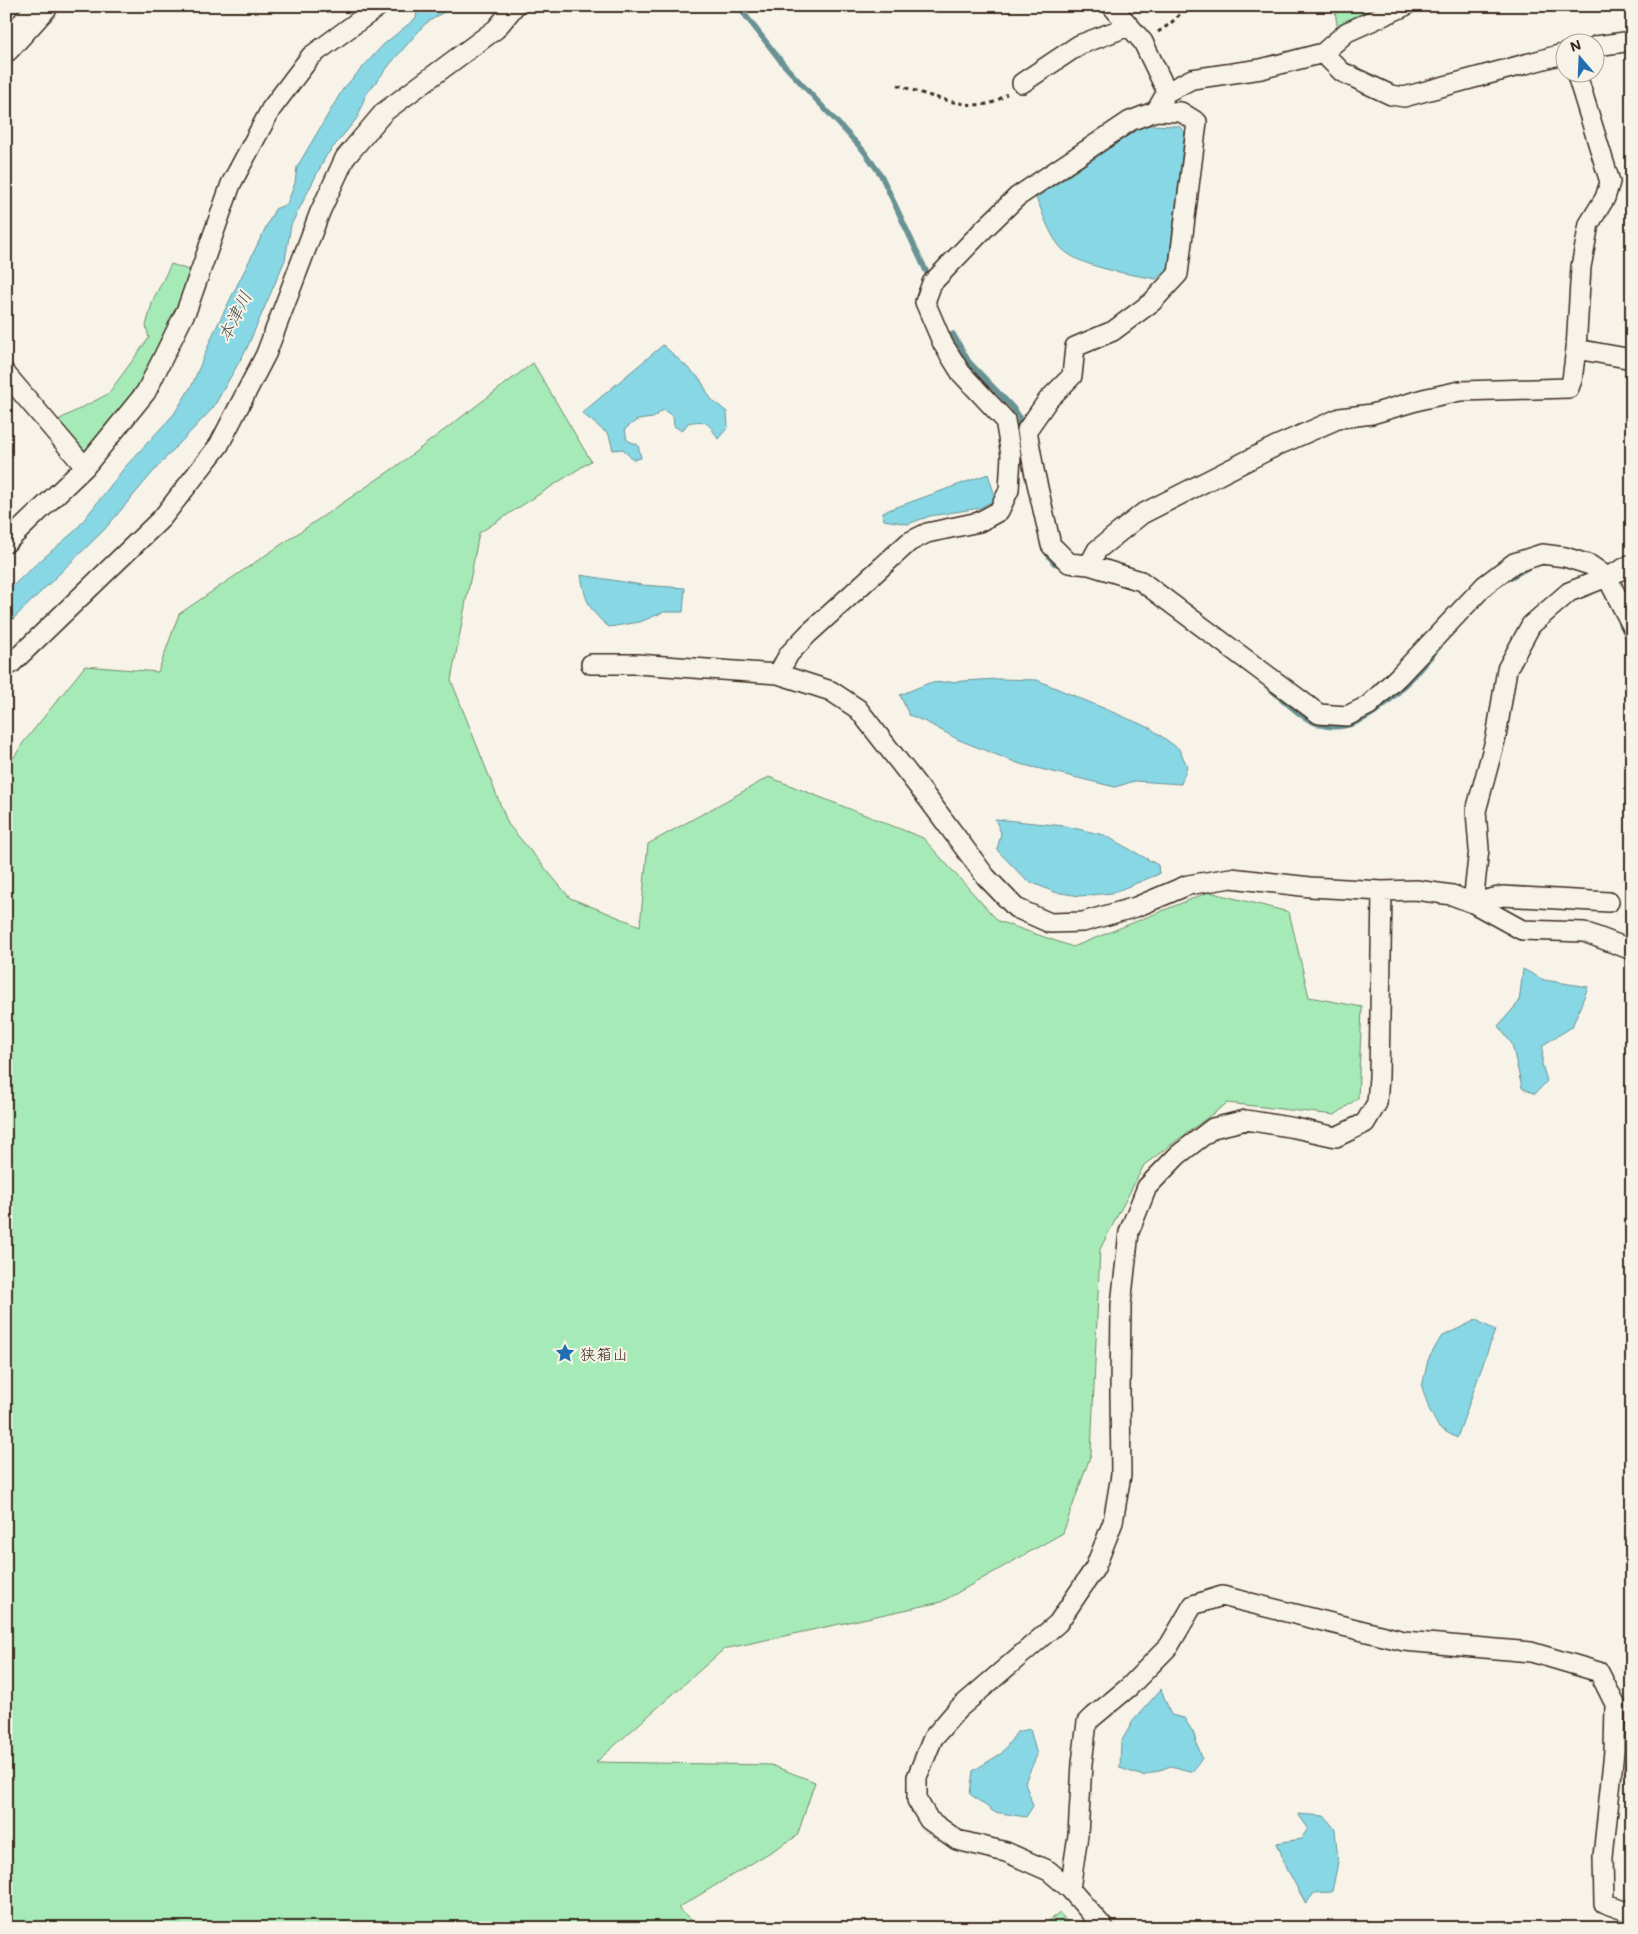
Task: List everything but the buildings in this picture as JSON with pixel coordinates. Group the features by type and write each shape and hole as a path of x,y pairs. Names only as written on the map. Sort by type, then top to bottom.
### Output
{"highway":[{"path":"6,47 43,6"}],"street":[{"path":"6,543 85,467 146,392 187,309 231,184 271,109 311,56 379,6"},
{"path":"6,667 162,518 219,445 266,354 320,212 345,158 384,112 496,29 515,6"},
{"path":"1112,6 1143,42 1167,92"},
{"path":"1156,111 1167,92 1192,79 1261,69 1323,53 1347,32 1404,6"},
{"path":"1022,84 1079,46 1129,26"},
{"path":"1606,45 1632,41"},
{"path":"1323,53 1342,72 1391,94 1404,97 1556,56"},
{"path":"1089,564 1097,550 1142,514 1312,428 1340,418 1372,414 1423,399 1460,391 1569,388 1572,380 1576,350 1581,267 1588,224 1605,198 1610,182 1579,82"},
{"path":"778,674 789,654 808,634 909,542 927,533 979,522 998,511 1010,490 1011,455 1005,420 961,373 943,344 926,302 932,284 1017,197 1130,121 1156,111 1181,112 1196,122 1178,274 1152,302 1113,331 1075,347 1072,376 1048,400 1027,430 1051,545 1069,562 1089,564 1141,581 1319,714 1347,716 1369,705 1485,585 1514,563 1542,554 1565,557 1590,565 1607,577 1632,626"},
{"path":"1576,350 1632,359"},
{"path":"6,374 85,467"},
{"path":"1473,903 1479,848 1476,811 1496,736 1507,669 1531,625 1569,592 1607,577 1632,564"},
{"path":"591,664 637,664 778,674 831,690 858,709 986,877 1016,908 1050,923 1083,922 1136,907 1188,885 1231,878 1310,887 1416,890 1452,896 1473,903 1522,930 1584,932 1632,950"},
{"path":"1104,1928 1070,1889 1048,1871 1006,1852 957,1840 929,1820 917,1800 916,1777 933,1738 958,1710 1058,1622 1095,1568 1113,1522 1121,1474 1121,1305 1129,1232 1147,1187 1178,1155 1213,1128 1246,1120 1336,1137 1365,1123 1377,1103 1382,890"},
{"path":"1473,903 1503,896 1609,902"},
{"path":"1070,1889 1078,1835 1082,1763 1087,1722 1129,1687 1169,1646 1193,1605 1222,1596 1404,1641 1531,1652 1599,1672 1616,1704 1614,1751 1603,1857 1604,1903 1632,1912"}],"path":[{"path":"1143,42 1170,24 1188,6"},
{"path":"898,85 944,100 976,106 993,103 1022,84"}],"green space":[{"path":"1334,6 1392,6 1338,30"},
{"path":"171,264 195,272 155,367 86,460 58,426 58,420 108,394 149,338 146,326 153,300"},
{"path":"533,363 591,461 479,533 451,680 508,824 570,898 640,926 648,844 769,777 923,838 998,921 1073,947 1209,892 1289,912 1309,997 1362,1007 1358,1098 1335,1115 1227,1103 1144,1165 1100,1249 1091,1454 1063,1533 941,1602 724,1649 596,1762 771,1765 815,1782 797,1836 678,1908 700,1928 6,1928 6,770 23,743 85,666 158,672 179,614 394,468"},
{"path":"1060,1913 1072,1928 1039,1928"}],"water":[{"name":"本津川","path":"418,6 453,6 425,24 391,63 365,96 358,117 326,156 291,225 285,260 247,348 213,408 159,465 105,529 6,626 6,592 76,530 125,467 174,414 192,385 214,332 275,209 287,204 295,183 297,167 343,89 383,45 416,18"},
{"path":"1149,125 1179,126 1185,132 1169,262 1167,270 1156,279 1089,264 1065,252 1051,233 1036,198 1138,129"},
{"path":"663,345 700,379 711,399 727,412 728,427 718,439 712,429 703,422 688,423 682,431 674,426 673,416 663,410 653,418 637,420 625,429 627,440 638,445 641,458 633,460 623,449 613,450 609,435 582,413"},
{"path":"988,474 994,493 992,501 980,508 930,516 908,524 884,520 883,512"},
{"path":"581,575 642,585 685,588 683,612 664,612 640,622 609,627 592,610 586,598"},
{"path":"998,679 1037,680 1150,728 1179,749 1187,766 1181,784 1135,781 1115,787 1020,764 959,740 909,715 900,695 929,683"},
{"path":"995,819 1065,826 1104,835 1158,865 1159,874 1112,893 1080,896 1054,892 1026,880 997,850 1001,833"},
{"path":"1523,969 1544,980 1588,987 1572,1027 1543,1045 1542,1064 1547,1081 1535,1094 1522,1088 1512,1044 1498,1026 1519,1002"},
{"path":"1476,1320 1495,1330 1457,1438 1439,1428 1429,1409 1422,1387 1428,1360 1441,1337"},
{"path":"1161,1689 1171,1715 1184,1718 1193,1732 1202,1758 1193,1772 1171,1766 1143,1776 1120,1768 1121,1742 1133,1721"},
{"path":"1030,1729 1037,1755 1025,1782 1033,1806 1026,1817 994,1812 970,1794 973,1771 1002,1753 1017,1732"},
{"path":"1298,1814 1324,1816 1335,1829 1338,1862 1332,1892 1314,1893 1306,1904 1287,1869 1277,1843 1301,1839 1308,1828"}],"waterway":[{"path":"738,6 784,65 863,150 881,175 927,273"},
{"path":"953,334 969,362 1013,408 1019,417 1020,432"},
{"path":"1046,552 1054,563 1061,565"},
{"path":"1509,578 1527,568"},
{"path":"1621,624 1632,646"},
{"path":"1268,687 1298,712 1318,724 1336,727 1354,723 1371,715 1387,703 1440,646"}],"place":[{"name":"狭箱山","path":"565,1353"}]}
